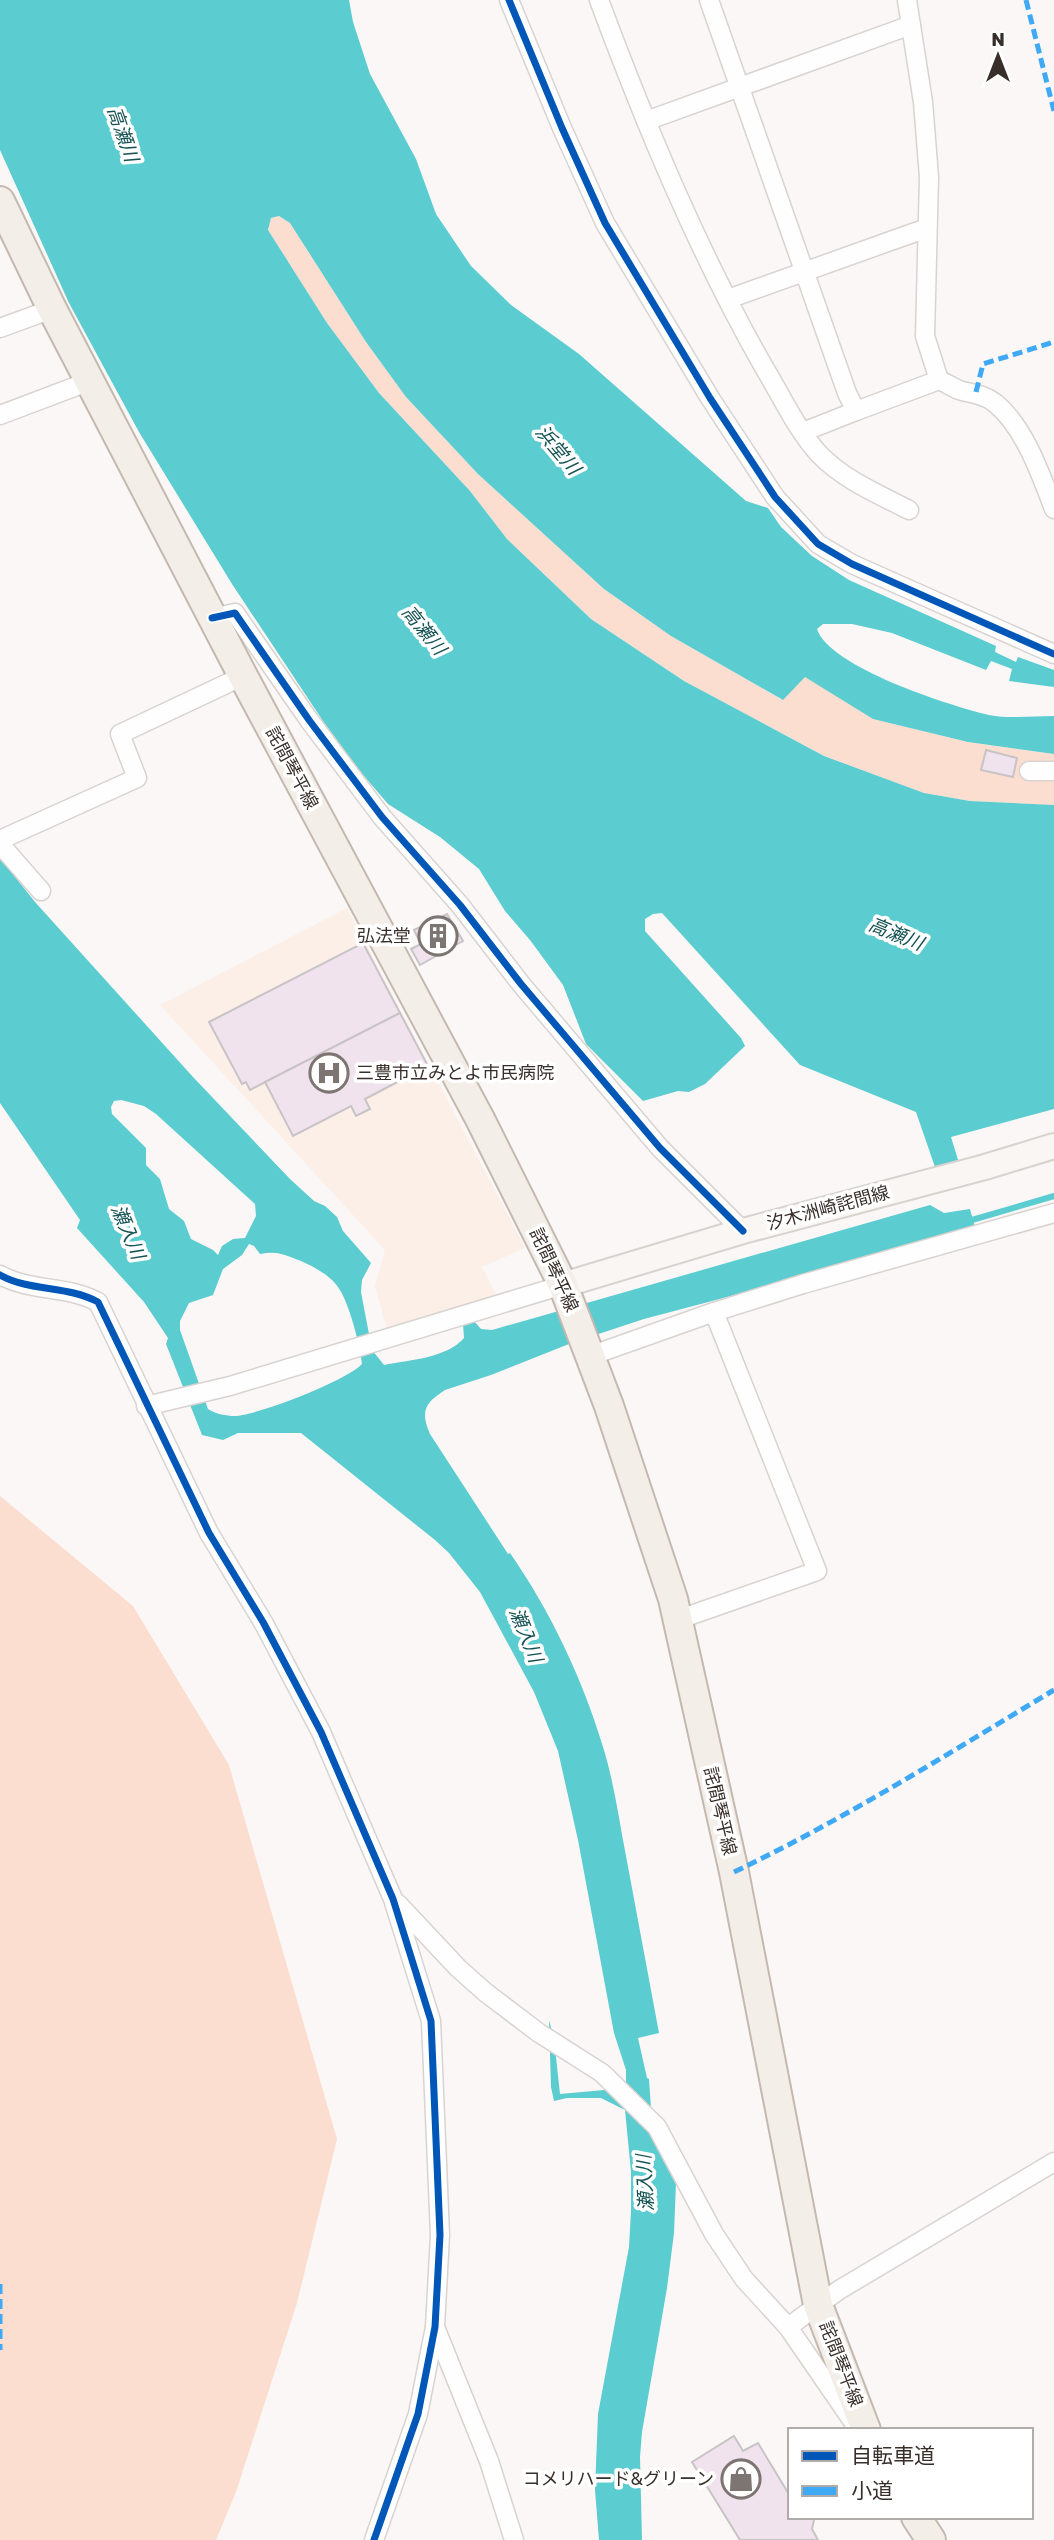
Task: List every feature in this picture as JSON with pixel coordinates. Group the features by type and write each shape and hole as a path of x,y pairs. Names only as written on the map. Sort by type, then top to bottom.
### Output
{"main road":[{"name":"詫間琴平線","path":"4,217 212,618 480,1119 566,1291 613,1419 673,1599 734,1872 818,2305 865,2428"},
{"name":"汐木洲崎詫間線","path":"566,1291 743,1231 1054,1146"},
{"path":"917,2519 931,2540"}],"street":[{"path":"509,0 605,223 702,386 775,497 818,544 852,564 1054,654"},
{"path":"599,0 646,121 728,299 803,432 818,453 845,477 909,510"},
{"path":"709,0 856,411"},
{"path":"907,0 923,102 928,165 925,336 939,380 956,389 976,392 995,402 1014,425 1037,465 1054,509"},
{"path":"646,121 911,25"},
{"path":"728,299 927,228"},
{"path":"0,328 52,309"},
{"path":"803,432 939,380"},
{"path":"0,415 90,381"},
{"path":"212,618 235,613 309,720 382,817 460,905 521,984 660,1149 743,1231"},
{"path":"41,891 0,842 137,778 120,734 243,676"},
{"path":"1029,771 1054,771"},
{"path":"588,1350 803,1284 1054,1213"},
{"path":"0,1275 10,1281 33,1286 80,1292 97,1302 209,1533 263,1622 321,1732 393,1899 430,2021 440,2235 435,2327 418,2414 374,2540"},
{"path":"146,1406 230,1386 324,1356 566,1291"},
{"path":"677,1620 817,1571 714,1312"},
{"path":"393,1899 458,1968 485,1992 539,2033 602,2073 657,2127 713,2234 744,2279 788,2327 858,2428"},
{"path":"788,2327 839,2290 1054,2162"},
{"path":"435,2327 489,2461 514,2540"}],"shaded area":[{"path":"279,216 290,223 366,342 406,397 478,474 604,589 671,636 782,700 805,676 873,719 968,742 1054,754 1054,805 970,801 924,793 824,756 684,681 591,619 507,539 470,491 379,393 327,323 268,230 271,218"},
{"name":"三豊市立みとよ市民病院","path":"347,908 525,1248 482,1267 497,1296 481,1300 473,1309 388,1334 375,1286 385,1250 160,1005"},
{"path":"0,1496 133,1606 229,1765 337,2139 297,2303 236,2492 216,2540 0,2540"}],"water":[{"path":"0,0 349,0 353,22 370,74 416,159 436,214 471,266 511,305 579,354 746,501 768,508 781,527 812,556 849,580 996,646 995,652 1016,662 1018,657 1054,670 1054,687 1009,681 1012,669 991,661 986,670 892,633 852,624 823,624 817,629 826,643 843,657 866,671 921,694 989,715 1054,716 1054,754 968,742 873,719 805,677 783,700 671,636 604,589 478,474 406,397 366,342 290,223 279,216 271,218 268,230 327,323 379,393 470,491 507,539 591,619 684,681 824,756 924,793 970,801 1054,805 1054,1109 951,1137 959,1163 936,1170 916,1112 800,1065 662,913 645,919 645,931 741,1038 745,1046 705,1084 689,1092 678,1091 643,1101 586,1044 563,985 505,911 479,869 440,837 388,804 358,769 232,584 139,432 69,303 0,150"},
{"name":"瀬入川","path":"0,858 35,902 193,1077 290,1179 337,1217 343,1231 371,1263 362,1280 361,1292 372,1350 384,1365 448,1350 464,1338 463,1324 474,1321 481,1329 492,1330 930,1205 944,1213 970,1209 976,1231 644,1319 445,1390 426,1408 425,1419 430,1434 538,1597 564,1646 595,1721 616,1801 659,2033 638,2038 649,2079 653,2139 676,2183 674,2233 667,2288 642,2432 642,2540 599,2540 595,2490 598,2414 629,2247 631,2172 625,2110 601,2098 567,2098 554,2101 551,2087 549,2020 554,2039 560,2094 604,2090 626,2099 626,2070 614,2033 578,1840 558,1751 534,1692 480,1592 449,1553 301,1433 238,1433 223,1440 202,1435 166,1344 168,1338 144,1302 77,1228 80,1220 0,1103","holes":["121,1100 144,1106 156,1114 255,1204 256,1216 245,1238 233,1239 222,1246 218,1255 191,1239 184,1221 169,1209 160,1179 146,1165 146,1148 112,1114 114,1101","249,1244 260,1254 278,1253 304,1262 333,1281 350,1313 362,1364 339,1379 301,1396 262,1410 228,1416 208,1409 180,1330 180,1321 189,1303 213,1295 223,1269 242,1255"]}],"building":[{"path":"986,750 1017,758 1013,777 981,770"},
{"name":"弘法堂","path":"447,914 463,941 420,965 411,949 421,944 414,930"},
{"path":"363,943 400,1013 250,1090 246,1082 242,1084 209,1022"},
{"path":"400,1013 428,1066 365,1099 370,1109 356,1116 351,1106 293,1136 265,1082"},
{"name":"コメリハード&グリーン","path":"734,2436 743,2451 758,2443 788,2493 788,2519 813,2519 812,2529 818,2540 740,2540 692,2462"}],"waterway":[{"path":"965,1222 1054,1196"}],"marked path":[{"path":"1026,0 1054,111"},
{"path":"976,392 983,364 1054,342"},
{"path":"734,1872 856,1808 1054,1690"},
{"path":"0,2284 0,2350"}],"cycle path":[{"path":"509,0 605,223 710,398 775,497 818,544 852,564 1054,654"},
{"path":"212,618 235,613 309,720 382,817 460,905 521,984 660,1148 743,1231"},
{"path":"0,1275 24,1284 74,1293 98,1302 209,1533 263,1622 321,1732 393,1899 431,2021 440,2235 435,2327 418,2414 374,2540"}],"place":[{"name":"弘法堂","path":"438,936"},
{"name":"三豊市立みとよ市民病院","path":"329,1073"},
{"name":"コメリハード&グリーン","path":"741,2479"}],"water label":[{"name":"高瀬川","path":"123,134"},
{"name":"浜堂川","path":"558,450"},
{"name":"高瀬川","path":"424,630"},
{"name":"高瀬川","path":"896,934"}]}
